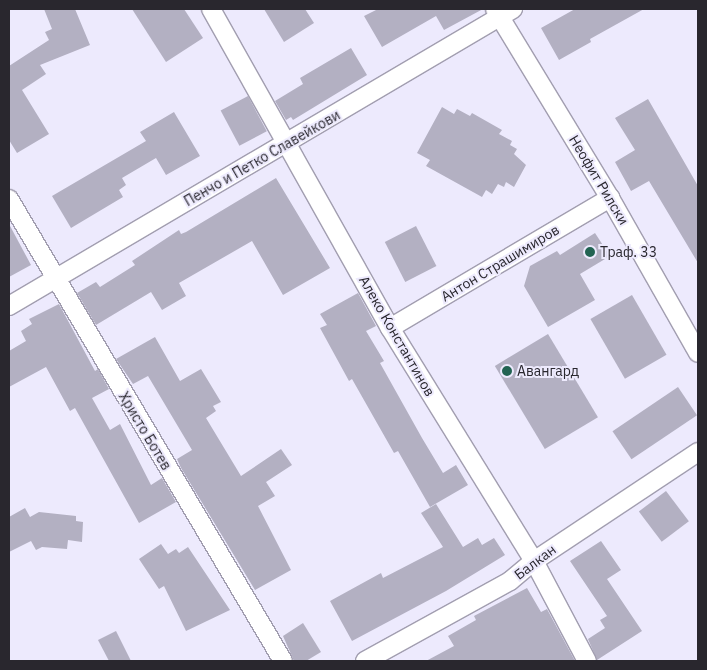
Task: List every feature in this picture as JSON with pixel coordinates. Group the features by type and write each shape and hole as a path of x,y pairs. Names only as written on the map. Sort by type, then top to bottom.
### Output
{"street":[{"name":"Алеко Константинов","path":"211,9 289,143 390,328 534,561 587,661"},
{"name":"Пенчо и Петко Славейкови","path":"9,306 289,143 503,11"},
{"name":"Неофит Рилски","path":"503,11 698,353"},
{"name":"Антон Страшимиров","path":"390,328 610,198"},
{"name":"Христо Ботев","path":"9,199 283,661"},
{"name":"Балкан","path":"365,661 510,581 534,561 698,452"}],"building":[{"path":"44,9 75,9 90,45 40,65 46,74 22,90 49,134 17,153 9,140 9,66 49,40 45,32 52,29"},
{"path":"132,9 184,9 203,38 166,62"},
{"path":"264,9 305,9 314,23 284,42"},
{"path":"378,9 483,9 444,30 436,16 382,47 364,16"},
{"path":"575,9 644,9 590,39 591,42 559,60 541,28"},
{"path":"351,48 367,75 293,120 291,117 286,120 275,101 303,84 300,78"},
{"path":"248,96 267,131 239,146 221,111"},
{"path":"648,99 698,186 698,263 649,181 631,191 615,162 635,150 615,118"},
{"path":"442,107 454,114 457,109 470,116 472,113 502,130 499,134 512,141 510,145 517,149 514,154 526,165 514,187 506,182 504,187 498,184 492,194 486,190 482,197 426,166 430,160 417,153"},
{"path":"174,112 200,156 166,175 156,158 122,178 126,185 119,190 123,197 71,228 52,196 146,141 140,132"},
{"path":"276,178 330,268 283,295 252,241 179,283 186,296 162,310 151,292 96,325 77,293 96,282 100,287 135,265 132,261 179,230 181,234 186,232"},
{"path":"9,224 31,265 9,277"},
{"path":"416,226 436,266 405,282 385,242"},
{"path":"595,233 610,256 580,274 595,300 548,327 524,286 530,266 557,251 560,255"},
{"path":"358,293 376,326 366,331 384,361 380,363 422,438 443,473 456,465 468,485 430,507 398,451 394,453 352,379 349,381 320,328 327,325 320,314"},
{"path":"632,295 666,355 625,379 590,319"},
{"path":"59,304 95,371 98,369 109,389 92,398 110,430 120,424 151,485 162,478 176,502 139,523 75,408 70,411 46,367 9,387 9,351 26,341 21,331 32,324 29,319"},
{"path":"548,334 598,417 545,449 495,366"},
{"path":"155,337 180,381 201,369 221,402 213,406 216,411 206,418 241,476 281,449 292,465 266,482 275,496 258,506 291,570 255,590 181,468 177,459 192,450 148,376 133,384 116,359"},
{"path":"678,387 697,415 632,459 613,431"},
{"path":"666,491 689,521 662,542 639,511"},
{"path":"436,504 463,547 478,538 482,545 494,538 505,555 446,591 352,641 330,601 381,573 383,578 443,547 421,513"},
{"path":"25,508 30,517 39,512 76,516 76,521 83,522 82,542 68,540 67,549 42,547 36,550 31,541 9,552 9,517"},
{"path":"601,541 621,570 607,579 642,631 597,660 588,639 605,628 600,620 607,616 570,561"},
{"path":"161,544 168,554 176,549 179,553 188,547 230,610 186,631 164,586 159,589 139,559"},
{"path":"527,588 541,612 547,609 575,661 426,661 454,646 448,636 476,620 474,616"},
{"path":"303,623 321,652 306,661 294,661 283,636"},
{"path":"116,631 131,661 109,661 98,640"}],"place":[{"name":"Траф. 33","path":"590,252"},
{"name":"Авангард","path":"507,371"}]}
